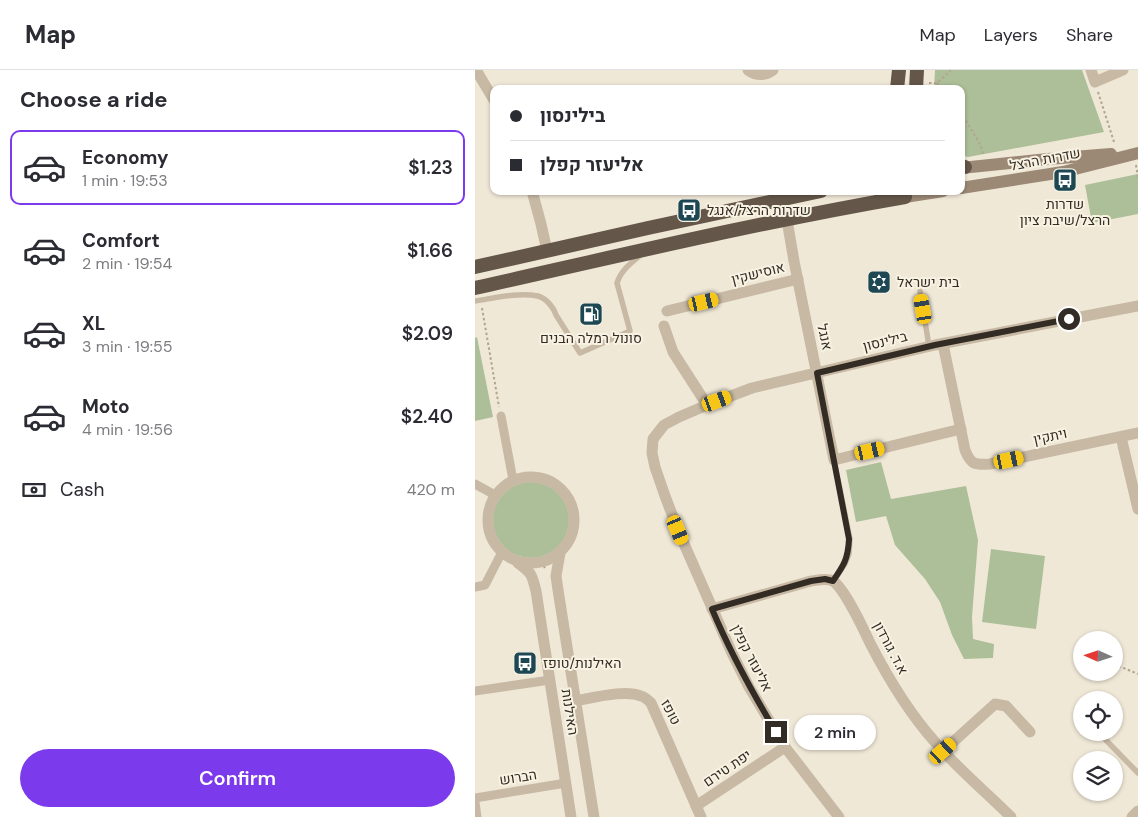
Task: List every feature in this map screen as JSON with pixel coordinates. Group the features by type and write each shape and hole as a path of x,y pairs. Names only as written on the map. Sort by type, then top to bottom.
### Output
{"highway":[{"path":"475,267 802,195"},
{"path":"477,297 649,248 849,207 897,195"}],"main road":[{"name":"שדרות הרצל","path":"965,167 1047,158 1136,153"},
{"name":"שדרות הרצל","path":"965,187 1063,172 1136,153"}],"street":[{"path":"476,70 490,93"},
{"path":"748,70 753,74 760,75 773,70"},
{"path":"1091,70 1095,82 1123,70"},
{"path":"533,195 547,251"},
{"name":"אנגל","path":"787,220 797,279 834,460"},
{"name":"אוסישקין","path":"667,311 797,279"},
{"name":"בילינסון","path":"653,439 664,425 707,405 752,388 929,346 1138,306"},
{"path":"664,326 673,352 707,405"},
{"name":"ויתקין","path":"943,344 965,450 969,460 977,465 990,464 1138,433"},
{"path":"501,416 513,480"},
{"path":"834,460 961,429"},
{"path":"1121,437 1138,509"},
{"name":"אליעזר קפלן","path":"653,439 652,453 655,468 665,496 731,651 749,687 785,747 839,817"},
{"path":"534,476 547,479 560,487 570,499 575,513 575,526 569,541 560,553 547,561 530,564 515,560 502,552 493,540 488,526 489,509 495,495 505,484 513,480 534,476"},
{"path":"475,484 495,495"},
{"path":"475,587 485,585 502,552"},
{"name":"האילנות","path":"560,553 556,576 593,817"},
{"name":"האילנות","path":"515,560 529,571 536,592 571,817"},
{"path":"712,609 811,581 825,579 833,581"},
{"name":"א.ד. גורדון","path":"833,581 841,589 858,618 883,670 920,724 943,751 1011,817"},
{"path":"475,691 550,680"},
{"name":"טופז","path":"575,701 632,693 643,696 651,703 699,812"},
{"path":"943,751 995,704 1006,706 1030,732"},
{"name":"יפת טירם","path":"699,812 785,747"},
{"name":"הברוש","path":"475,798 566,783"},
{"path":"475,802 477,817"},
{"path":"1133,817 1138,811"}],"lane":[{"path":"477,297 540,296 554,308 556,315 580,353 630,331 617,283 623,270 649,248"},
{"path":"920,291 929,346"},
{"name":"אנגל","path":"833,581 845,564 849,554 849,539 834,460"},
{"path":"1107,741 1138,773"}],"path":[{"path":"917,81 937,83 951,70"},
{"path":"1095,82 1118,154"},
{"path":"965,119 981,146 986,164"},
{"path":"477,297 501,416"},
{"path":"1123,668 1138,674"}],"green space":[{"path":"935,70 1082,70 1104,132 968,157 965,156 965,85 934,85"},
{"path":"1138,174 1138,214 1092,223 1085,185"},
{"path":"477,337 493,417 475,421 475,338"},
{"path":"881,462 891,499 966,486 978,540 972,617 973,639 994,644 993,658 964,659 952,635 940,602 925,579 895,545 886,516 856,522 846,470"},
{"path":"524,482 538,482 552,488 563,499 567,505 569,520 567,535 558,547 546,556 524,558 510,552 499,541 493,527 493,513 499,499 510,488"},
{"path":"991,549 1045,556 1036,629 982,622"}],"place":[{"name":"שדרות הרצל/שיבת ציון","path":"1065,180"},
{"name":"שדרות הרצל/אנגל","path":"689,210"},
{"name":"בית ישראל","path":"879,282"},
{"name":"סונול רמלה הבנים","path":"591,314"},
{"name":"האילנות/טופז","path":"525,663"}],"route":[{"path":"776,732 749,687 712,609 811,581 825,579 833,581 845,564 849,554 849,539 817,373 935,345 1069,319"}]}
